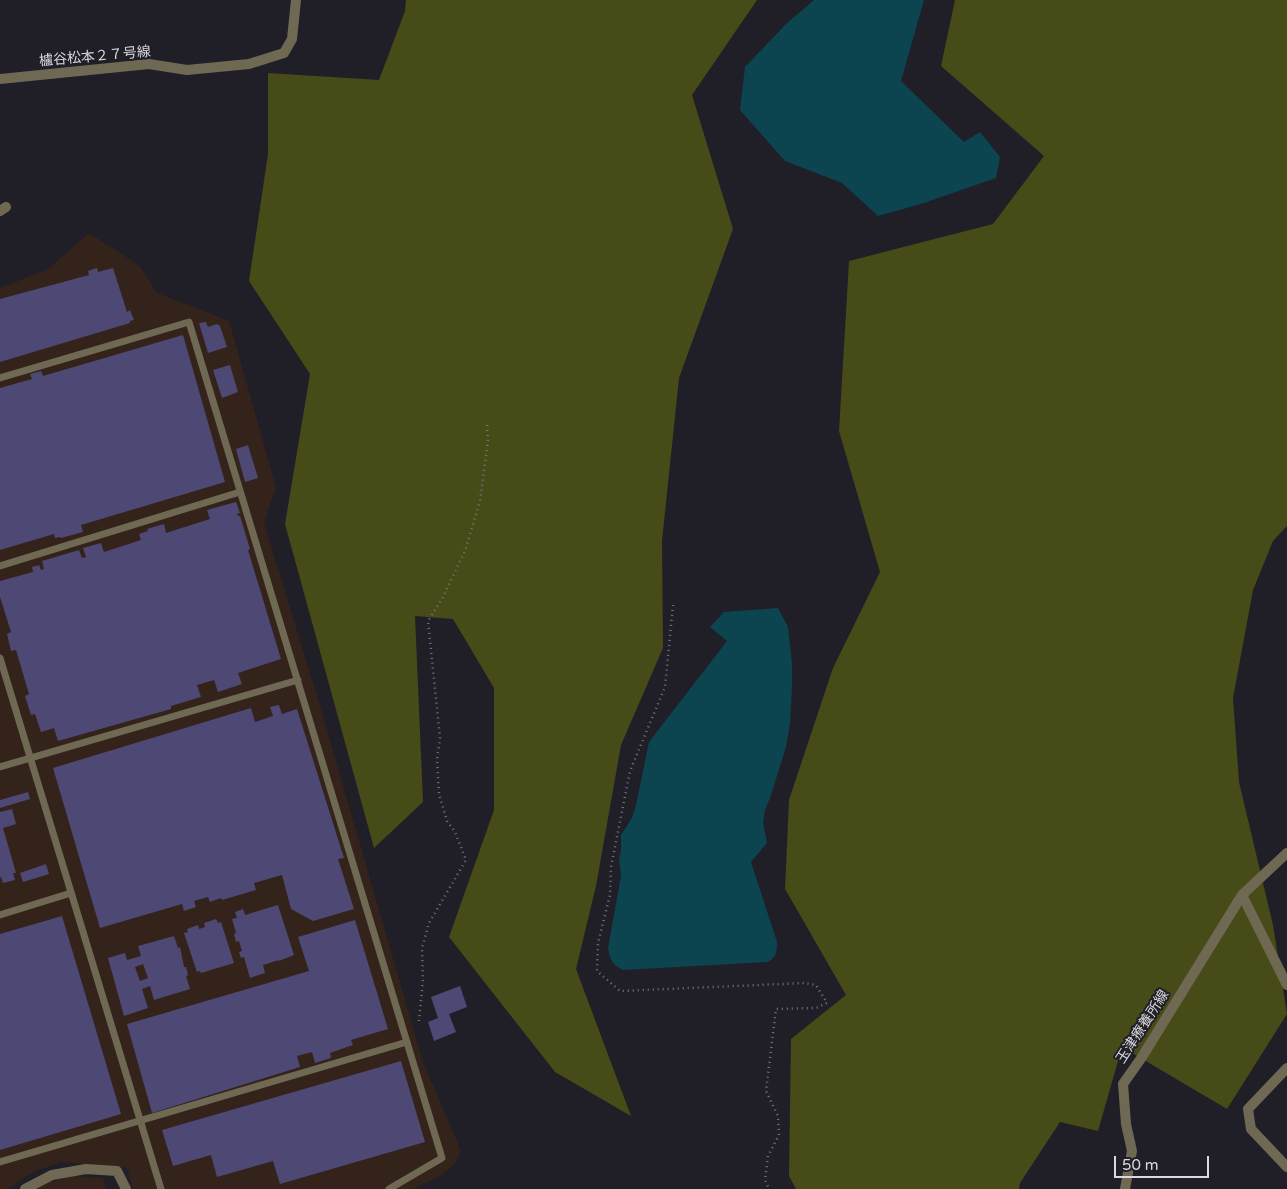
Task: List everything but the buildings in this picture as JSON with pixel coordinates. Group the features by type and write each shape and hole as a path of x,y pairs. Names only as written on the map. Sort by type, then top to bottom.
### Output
{"street":[{"name":"櫨谷松本２７号線","path":"0,79 149,64 187,70 249,64 284,52 292,39 296,0"},
{"name":"玉津療養所線","path":"1125,1189 1132,1151 1126,1124 1123,1084 1142,1057 1242,895 1287,852"},
{"path":"1242,895 1287,985"},
{"path":"1287,1068 1248,1109 1251,1129 1287,1167"},
{"path":"25,1189 52,1175 86,1169 117,1171 126,1189"}],"lane":[{"path":"0,378 189,322 442,1158 390,1189"},
{"path":"0,566 240,492"},
{"path":"0,658 161,1189"},
{"path":"0,767 298,680"},
{"path":"0,915 71,893"},
{"path":"0,1162 408,1042"}],"path":[{"path":"420,1021 423,980 422,948 429,923 466,860 455,832 447,821 439,794 438,760 440,738 428,621 442,599 465,551 480,501 488,440 487,425"},
{"path":"673,605 665,687 630,771 611,867 610,895 598,942 597,971 620,991 804,983 816,985 826,1003 816,1008 776,1009 766,1091 778,1116 779,1135 768,1156 765,1180 769,1189"}],"shaded area":[{"path":"89,233 140,266 157,293 229,321 276,487 264,523 320,706 423,1062 461,1151 455,1164 443,1174 414,1189 133,1189 127,1168 61,1162 33,1172 8,1189 0,1189 0,288 48,269"},
{"path":"73,1176 103,1178 106,1189 33,1189 40,1185"}],"green space":[{"path":"406,0 757,0 692,95 733,229 679,378 662,541 663,648 621,745 596,886 576,969 631,1116 555,1072 449,937 494,810 494,688 453,619 415,616 423,802 374,848 285,524 310,374 249,281 268,154 268,73 379,80 405,11"},
{"path":"955,0 1287,0 1287,526 1273,541 1253,590 1233,698 1239,782 1273,925 1287,1014 1227,1109 1122,1047 1098,1131 1060,1122 1020,1183 1019,1189 796,1189 789,1176 791,1039 846,995 785,889 789,800 833,668 880,572 839,431 849,261 993,224 1044,156 941,66"}],"water":[{"path":"814,0 924,0 901,81 964,142 980,132 1000,157 996,178 921,204 878,216 842,183 785,161 740,110 745,67 786,24"},
{"path":"778,608 788,627 792,664 790,724 786,747 765,810 763,822 767,843 751,862 777,942 776,954 768,962 623,970 612,961 608,948 621,876 619,858 621,835 632,818 636,805 649,742 727,641 710,627 724,612"}]}
